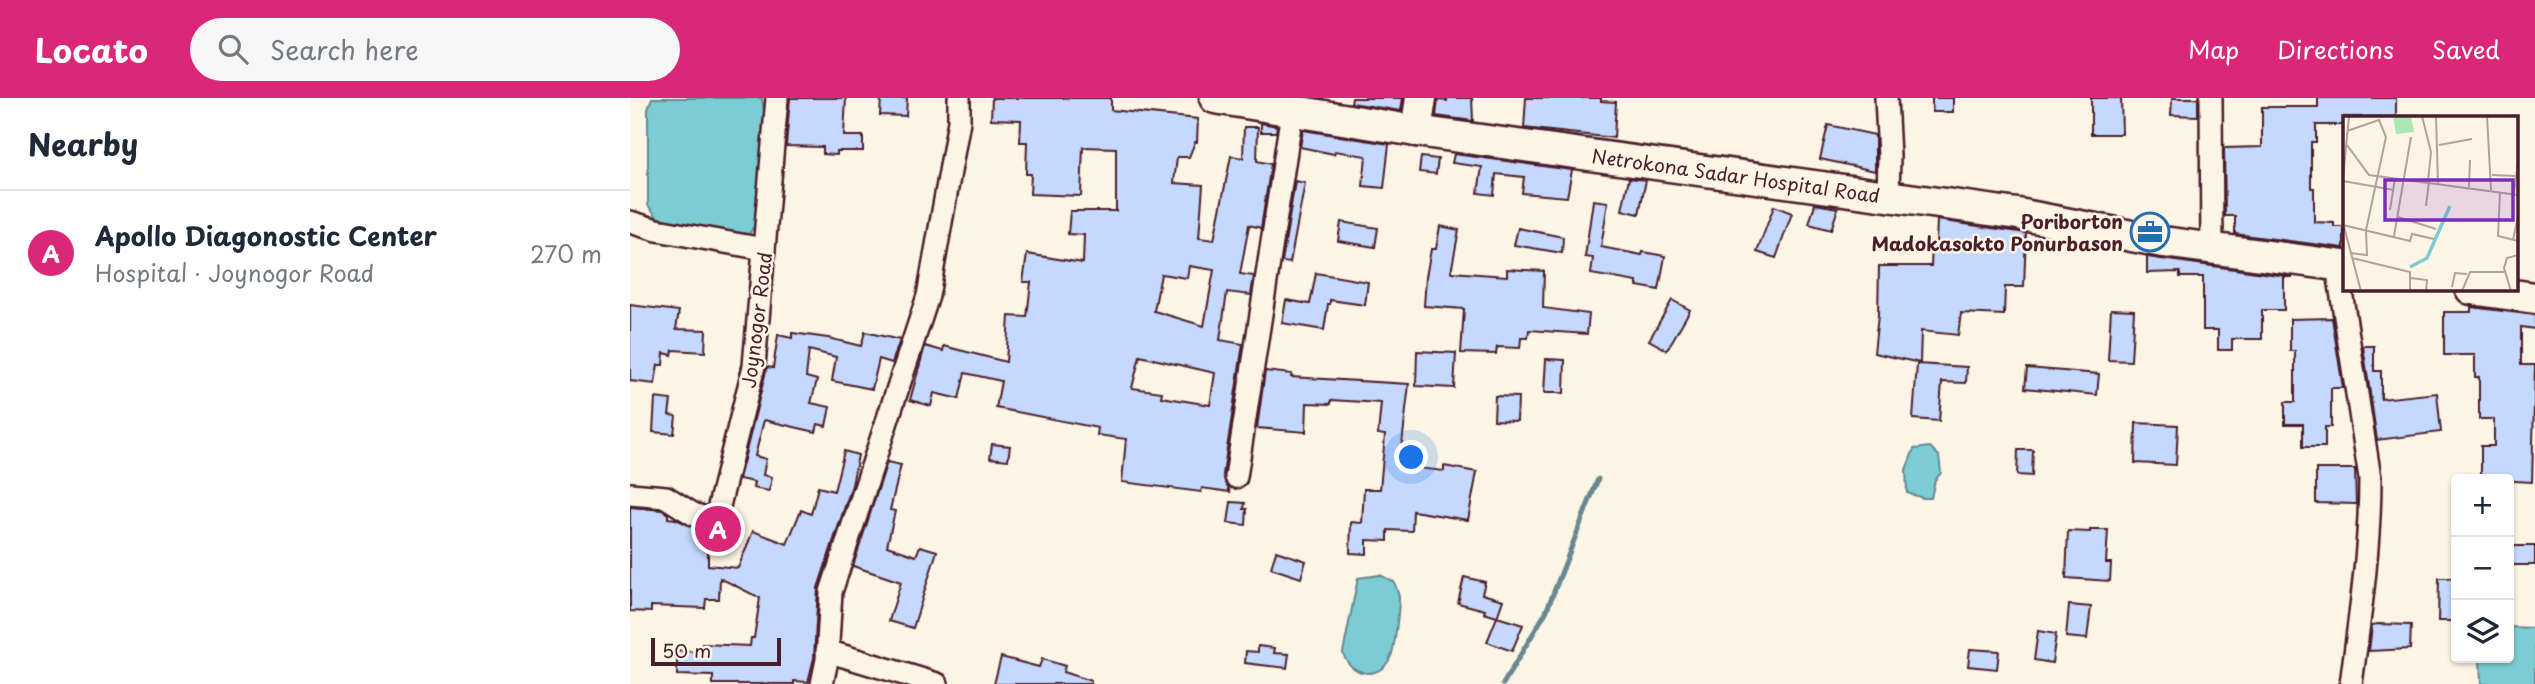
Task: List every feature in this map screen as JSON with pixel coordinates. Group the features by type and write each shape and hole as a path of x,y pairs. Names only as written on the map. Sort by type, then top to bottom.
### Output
{"street":[{"name":"Joynogor Road","path":"630,494 666,497 713,529 754,366 777,98"},
{"path":"822,684 831,592 928,296 959,121 959,98"},
{"name":"Netrokona Sadar Hospital Road","path":"1215,98 1282,106 1416,131 2018,214 2163,242 2341,265"},
{"path":"1416,131 1422,98"},
{"path":"1886,98 1888,197"},
{"path":"2211,98 2212,249"},
{"path":"1236,477 1282,106"},
{"path":"630,222 657,230 764,249"},
{"path":"2344,290 2370,478 2361,612 2351,684"},
{"path":"2478,290 2535,298"},
{"path":"827,651 937,684"}],"water":[{"path":"652,98 762,98 767,131 757,221 748,236 660,221 648,205 648,109"},
{"path":"1930,447 1939,456 1941,473 1935,480 1931,498 1923,498 1907,493 1906,470 1914,449"},
{"path":"1380,575 1394,582 1399,595 1395,636 1391,656 1386,664 1374,672 1366,673 1352,667 1343,653 1358,578"},
{"path":"2514,627 2535,628 2535,684 2481,684 2480,663 2514,663"}],"building":[{"path":"790,98 846,98 844,136 863,136 863,151 837,151 837,155 823,154 823,147 786,146"},
{"path":"881,98 907,98 906,116 880,115"},
{"path":"992,98 1111,98 1111,110 1198,119 1197,142 1189,157 1177,157 1174,183 1203,185 1199,238 1214,240 1231,156 1243,158 1244,127 1258,127 1257,161 1271,164 1261,228 1249,225 1240,274 1254,276 1251,295 1227,292 1220,340 1243,344 1223,475 1230,492 1202,488 1201,492 1122,482 1126,439 1097,435 1098,428 996,408 1001,381 965,373 959,399 934,393 931,406 910,400 925,346 943,351 944,346 1006,362 1009,316 1027,317 1031,282 1023,282 1027,254 1083,263 1084,235 1068,234 1070,211 1116,211 1116,148 1083,147 1081,196 1030,194 1031,174 1026,174 1027,142 1020,142 1021,120 991,119","holes":["1189,266 1214,270 1204,326 1154,311 1161,274 1187,278","1140,356 1215,373 1210,405 1161,397 1162,392 1132,388"]},
{"path":"1352,98 1403,98 1401,111 1351,103"},
{"path":"1447,98 1472,98 1473,121 1436,116 1438,100 1447,101"},
{"path":"1526,98 1601,98 1601,101 1616,102 1614,138 1524,128"},
{"path":"1932,98 1953,98 1953,112 1932,112"},
{"path":"2091,98 2121,98 2122,134 2091,134"},
{"path":"2172,98 2198,98 2198,116 2171,115"},
{"path":"2318,98 2396,98 2396,116 2343,116 2343,125 2316,125 2316,142 2311,142 2314,222 2334,223 2334,227 2343,227 2343,248 2235,234 2235,216 2225,216 2224,148 2262,147 2262,107 2318,107"},
{"path":"1261,123 1277,126 1276,132 1261,132"},
{"path":"1828,125 1875,135 1875,171 1820,159"},
{"path":"1303,130 1389,144 1384,188 1363,186 1366,156 1335,151 1334,154 1300,147"},
{"path":"1454,154 1572,170 1567,197 1522,193 1524,177 1496,174 1494,195 1478,193 1482,167 1452,163"},
{"path":"1421,157 1438,159 1436,174 1419,172"},
{"path":"1629,178 1646,180 1639,214 1622,210"},
{"path":"1295,181 1305,183 1290,263 1282,262"},
{"path":"1593,200 1608,202 1601,247 1642,255 1643,252 1665,256 1659,290 1637,286 1637,282 1591,274 1593,258 1585,257"},
{"path":"1815,204 1838,208 1831,230 1809,224"},
{"path":"1774,206 1792,213 1776,258 1757,252"},
{"path":"1937,220 2026,233 2024,287 2005,287 2004,315 1961,313 1958,335 1921,331 1920,363 1874,353 1879,266 1931,266 1932,244 1936,244"},
{"path":"1341,222 1378,228 1375,247 1338,241"},
{"path":"1440,226 1459,230 1451,272 1507,276 1507,269 1544,271 1543,308 1589,314 1587,334 1529,330 1528,338 1521,338 1520,348 1497,347 1496,354 1461,353 1464,309 1424,306 1431,249 1436,249"},
{"path":"1518,228 1563,237 1562,253 1514,245"},
{"path":"2147,257 2293,277 2284,277 2284,310 2262,310 2262,339 2232,339 2232,350 2218,350 2218,330 2203,330 2203,277 2180,277 2180,272 2147,273"},
{"path":"1316,273 1368,282 1365,305 1330,300 1324,330 1282,323 1286,300 1310,304"},
{"path":"1672,300 1690,310 1667,350 1649,340"},
{"path":"630,305 679,311 676,329 706,330 705,352 673,350 672,355 664,353 663,365 658,365 655,384 630,381"},
{"path":"2471,307 2535,315 2535,329 2521,327 2521,365 2535,365 2532,482 2514,481 2514,474 2481,474 2481,446 2494,446 2494,419 2479,419 2479,377 2475,377 2475,355 2444,355 2444,312 2471,312"},
{"path":"2111,309 2134,310 2131,361 2108,360"},
{"path":"2332,318 2343,388 2331,388 2331,427 2325,427 2325,447 2303,447 2303,424 2285,424 2285,402 2295,402 2295,351 2290,351 2290,319"},
{"path":"865,332 900,340 892,363 879,359 872,389 832,381 836,357 809,350 806,377 817,380 811,403 830,407 826,426 818,424 816,432 764,420 755,456 766,459 763,475 772,477 769,491 753,488 754,482 739,479 767,367 773,368 778,335 792,338 792,333 861,346"},
{"path":"2363,346 2374,346 2374,371 2381,371 2381,399 2437,393 2441,432 2377,440"},
{"path":"1417,351 1456,353 1454,388 1416,386"},
{"path":"1546,359 1565,360 1564,393 1544,393"},
{"path":"1917,364 1967,367 1966,383 1942,382 1939,421 1913,419"},
{"path":"2027,368 2099,374 2097,395 2025,388"},
{"path":"1265,371 1292,374 1291,377 1409,384 1400,462 1409,463 1408,467 1444,471 1444,466 1477,472 1468,520 1413,511 1412,531 1388,530 1388,541 1367,540 1367,554 1350,553 1351,522 1362,523 1364,489 1380,489 1385,435 1378,434 1381,403 1331,400 1331,404 1307,403 1306,432 1257,428"},
{"path":"1495,396 1518,397 1517,421 1494,420"},
{"path":"655,398 671,400 669,415 676,416 674,434 653,432"},
{"path":"2136,423 2178,425 2176,465 2135,463"},
{"path":"992,444 1010,446 1008,460 990,458"},
{"path":"2018,450 2033,450 2032,476 2017,475"},
{"path":"844,451 858,455 852,485 818,588 814,658 808,682 713,684 713,676 677,675 677,651 702,652 702,644 750,646 751,638 754,638 760,598 720,578 719,599 706,599 705,608 651,606 651,612 630,611 630,507 662,510 668,514 668,518 700,530 698,541 701,547 708,551 708,565 738,568 753,531 787,544 801,510 811,514 818,487 834,491"},
{"path":"887,462 901,465 890,510 895,511 887,546 916,556 920,546 937,551 913,628 889,621 901,582 853,566"},
{"path":"2316,469 2355,469 2356,504 2316,503"},
{"path":"1231,502 1245,503 1246,525 1228,523"},
{"path":"2108,530 2106,563 2111,563 2110,581 2066,578 2068,531"},
{"path":"2514,546 2535,546 2535,565 2514,565"},
{"path":"1276,551 1306,561 1301,578 1271,568"},
{"path":"1464,577 1485,582 1482,594 1503,600 1497,617 1484,613 1485,610 1458,603"},
{"path":"2439,578 2451,578 2451,621 2438,621"},
{"path":"2069,605 2091,607 2087,639 2066,637"},
{"path":"1497,617 1523,625 1512,651 1487,642"},
{"path":"2372,625 2411,625 2410,649 2369,651"},
{"path":"2038,631 2056,634 2052,663 2034,660"},
{"path":"1258,646 1275,648 1274,653 1289,654 1287,668 1245,663 1246,651 1258,652"},
{"path":"1970,649 1999,651 1997,669 1968,666"},
{"path":"1001,657 1039,667 1042,659 1065,666 1063,672 1091,681 1091,684 994,684"}],"waterway":[{"path":"1503,684 1546,612 1598,479"}],"place":[{"name":"Poriborton Madokasokto Ponurbason","path":"2150,232"},
{"name":"Apollo Diagonostic Center","path":"718,529"}]}
